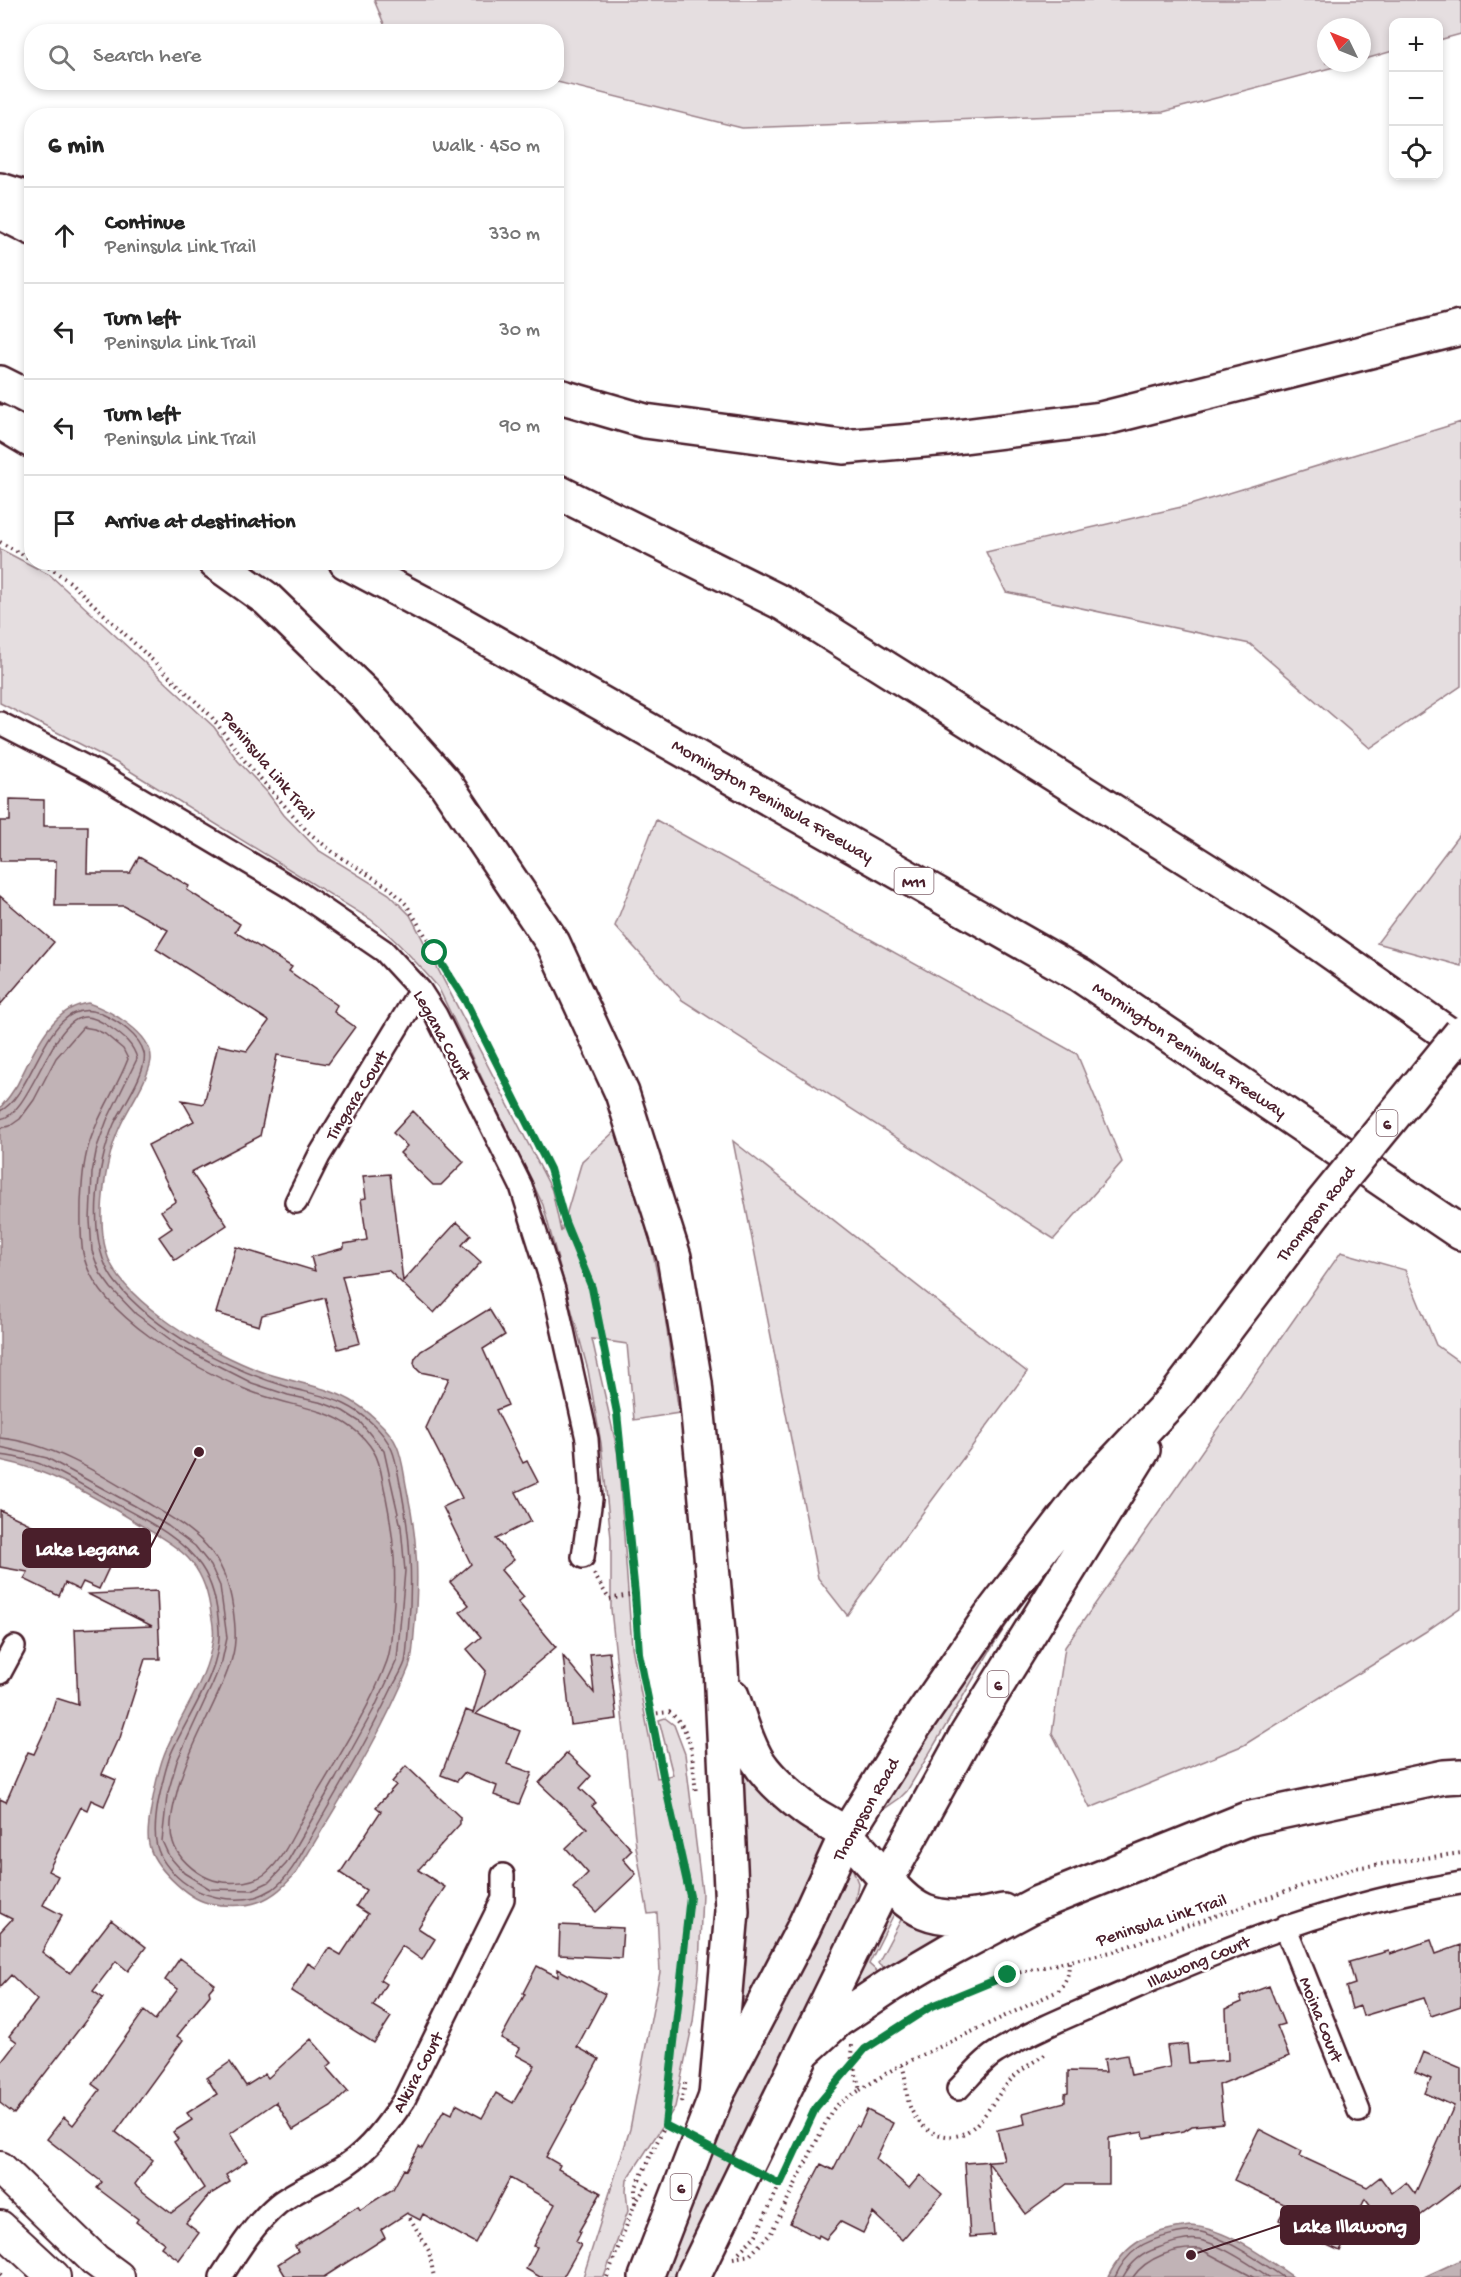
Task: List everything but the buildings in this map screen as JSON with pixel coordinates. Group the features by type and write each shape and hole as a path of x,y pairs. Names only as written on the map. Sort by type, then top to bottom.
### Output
{"main road":[{"path":"0,190 24,198"},
{"path":"0,212 24,224"},
{"path":"564,397 645,421 843,447 948,438 1101,419 1461,328"},
{"path":"0,383 24,395"},
{"path":"0,422 24,436"},
{"path":"564,495 784,604 1284,919 1461,1043"},
{"path":"226,570 267,599 365,694 445,783 553,943 622,1093 674,1257 694,1383 721,1666 732,1911 716,2097"},
{"name":"Mornington Peninsula Freeway","path":"361,570 444,614 1080,975 1461,1233"},
{"name":"Thompson Road","path":"693,2277 886,1881 967,1734 1175,1397 1314,1213 1461,1034"},
{"name":"Thompson Road","path":"646,2277 716,2097 803,1929 846,1835 915,1725 990,1616 1081,1497 1175,1397"},
{"path":"721,1666 758,1761 788,1795 819,1819 846,1835 906,1902 923,1912 940,1917 962,1919 1038,1903"},
{"path":"804,2051 838,2020 892,1984 1038,1903 1247,1819 1444,1777 1461,1776"},
{"path":"0,2168 95,2260 118,2277"},
{"path":"0,2227 54,2277"}],"street":[{"name":"Legana Court","path":"0,723 94,771 294,890 384,951 420,990 436,1015 521,1186 554,1290 587,1439 591,1500 583,1557"},
{"name":"Tingara Court","path":"296,1202 319,1156 420,990"},
{"path":"0,1673 14,1647"},
{"name":"Alkira Court","path":"221,2277 246,2239 275,2206 352,2161 375,2139 393,2117 404,2100 503,1899 503,1875"},
{"name":"Illawong Court","path":"958,2089 995,2053 1193,1962 1285,1926 1357,1904 1461,1883"},
{"name":"Moina Court","path":"1285,1926 1359,2111"}],"path":[{"path":"0,542 24,556"},
{"name":"Peninsula Link Trail","path":"53,570 70,582 199,704 308,832 399,896 416,918 465,1000 550,1169 565,1222 592,1288 617,1413 639,1653 690,1896 665,2125 635,2189 635,2203"},
{"path":"583,1557 609,1599 635,1594"},
{"path":"651,1714 669,1712 685,1728 696,1796"},
{"name":"Peninsula Link Trail","path":"728,2267 733,2258 756,2235 816,2107 865,2049 930,2007 1008,1975 1111,1952 1354,1868 1461,1853"},
{"path":"733,2258 750,2255 771,2234 837,2104 902,2065 1058,1991 1066,1982 1069,1973 1068,1960"},
{"path":"857,2037 852,2044 851,2055 860,2090"},
{"path":"902,2065 906,2075 908,2102 913,2115 933,2133 954,2138 975,2126 1007,2084 1021,2071 1050,2052"},
{"path":"679,2110 688,2072"},
{"path":"669,2139 676,2119"},
{"path":"665,2125 780,2184"},
{"path":"607,2277 635,2203 654,2176"},
{"path":"410,2218 429,2251 434,2277"}],"shaded area":[{"path":"374,0 1461,0 1461,34 1443,39 1443,18 1389,18 1389,52 1371,57 1371,18 1317,18 1317,71 1163,112 742,128 564,84 564,24 384,24"},
{"path":"1461,422 1461,686 1370,748 1250,644 1006,592 986,552 1190,505"},
{"path":"0,549 24,561 24,570 40,570 50,575 214,727 238,761 267,792 284,815 318,850 389,894 410,915 552,1190 561,1232 582,1161 615,1131 651,1244 663,1303 679,1413 634,1420 627,1344 592,1339 618,1453 632,1647 657,1778 673,1775 659,1720 665,1718 674,1725 685,1754 702,1892 699,1968 693,2022 675,2107 627,2180 628,2211 604,2277 583,2277 630,2129 660,1972 657,1913 648,1914 636,1847 611,1609 611,1538 601,1443 588,1370 543,1205 438,987 389,935 370,919 117,763 0,703"},
{"path":"656,820 1077,1054 1122,1162 1054,1239 682,1000 615,926"},
{"path":"1461,832 1461,966 1377,943"},
{"path":"733,1141 1027,1372 847,1615 818,1578"},
{"path":"1341,1252 1405,1270 1436,1345 1461,1363 1461,1607 1244,1745 1090,1808 1052,1733 1065,1647"},
{"path":"1075,1537 1013,1615 907,1791 884,1809 880,1806 1020,1584"},
{"path":"734,1733 757,1780 782,1811 826,1842 759,1978 744,2001 738,1995"},
{"path":"850,1862 858,1883 852,1919 678,2277 657,2277 724,2121"},
{"path":"893,1907 896,1910 869,1964 880,1974 852,1995 851,1990"},
{"path":"903,1916 946,1936 897,1966 885,1968 878,1963"}],"water":[{"path":"88,1003 118,1017 137,1032 150,1050 151,1060 150,1067 117,1134 104,1184 103,1236 114,1270 129,1289 148,1307 194,1339 260,1371 340,1395 370,1414 389,1433 397,1446 411,1509 417,1579 416,1615 409,1667 371,1746 297,1872 270,1897 247,1905 208,1903 190,1895 172,1880 157,1862 148,1839 152,1803 162,1761 199,1683 210,1653 213,1626 207,1593 200,1575 193,1563 177,1548 106,1504 55,1478 0,1460 0,1108 17,1085 36,1047 53,1023 75,1007"},
{"path":"1191,2226 1204,2228 1231,2238 1293,2277 1108,2277 1123,2254 1132,2246 1153,2234"},
{"path":"1461,2260 1461,2277 1424,2277"}],"place":[{"name":"Lake Legana","path":"199,1452"},
{"name":"Lake Illawong","path":"1191,2255"}],"route":[{"path":"435,953 465,1000 550,1169 565,1222 592,1288 617,1413 639,1653 690,1896 665,2125 780,2184 816,2107 865,2049 930,2007 1008,1975"}]}
